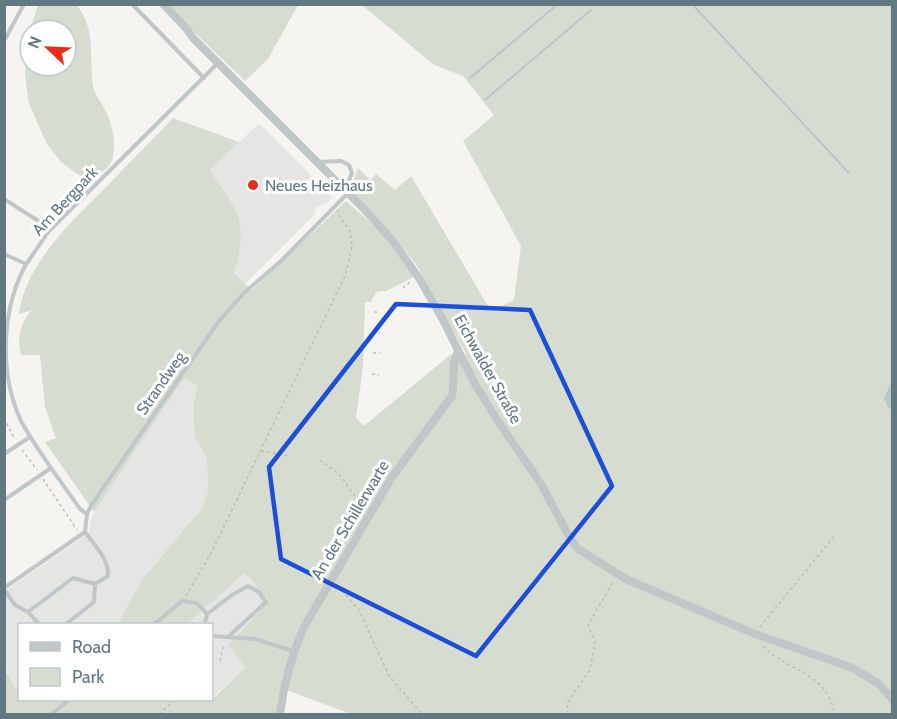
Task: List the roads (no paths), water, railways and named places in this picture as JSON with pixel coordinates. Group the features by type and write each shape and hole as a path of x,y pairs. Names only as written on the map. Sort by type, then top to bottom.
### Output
{"street":[{"name":"Eichwalder Straße","path":"163,4 218,64 382,228 418,276 496,418 540,484 578,549 618,574 755,634 853,668 873,679 886,690 892,699"},
{"name":"An der Schillerwarte","path":"280,714 284,683 304,627 392,477 452,396 455,384 454,358 458,351"}],"lane":[{"path":"4,41 24,4"},
{"path":"132,4 204,78"},
{"name":"Am Bergpark","path":"87,514 80,509 30,437 14,403 5,357 7,310 26,264 51,229 218,64"},
{"path":"316,162 341,162 349,165 352,173 349,180 339,186"},
{"name":"Strandweg","path":"85,532 87,514 219,321 244,293 281,261 347,193"},
{"path":"4,200 51,229"},
{"path":"4,254 26,264"},
{"path":"4,454 30,437"},
{"path":"4,500 51,468"},
{"path":"28,612 73,578 95,584 108,576 109,568 106,561 85,532 4,588 15,605 28,612 38,623"},
{"path":"67,623 94,602 95,584"},
{"path":"205,623 207,614 232,595 248,586 259,592 266,602 227,636"},
{"path":"156,623 182,601 197,603 207,614"},
{"path":"213,636 255,639 294,651"},
{"path":"52,714 67,701"}],"waterway":[{"path":"470,78 558,4"},
{"path":"692,4 849,173"},
{"path":"485,100 591,10"}],"place":[{"name":"Neues Heizhaus","path":"253,185"}]}
